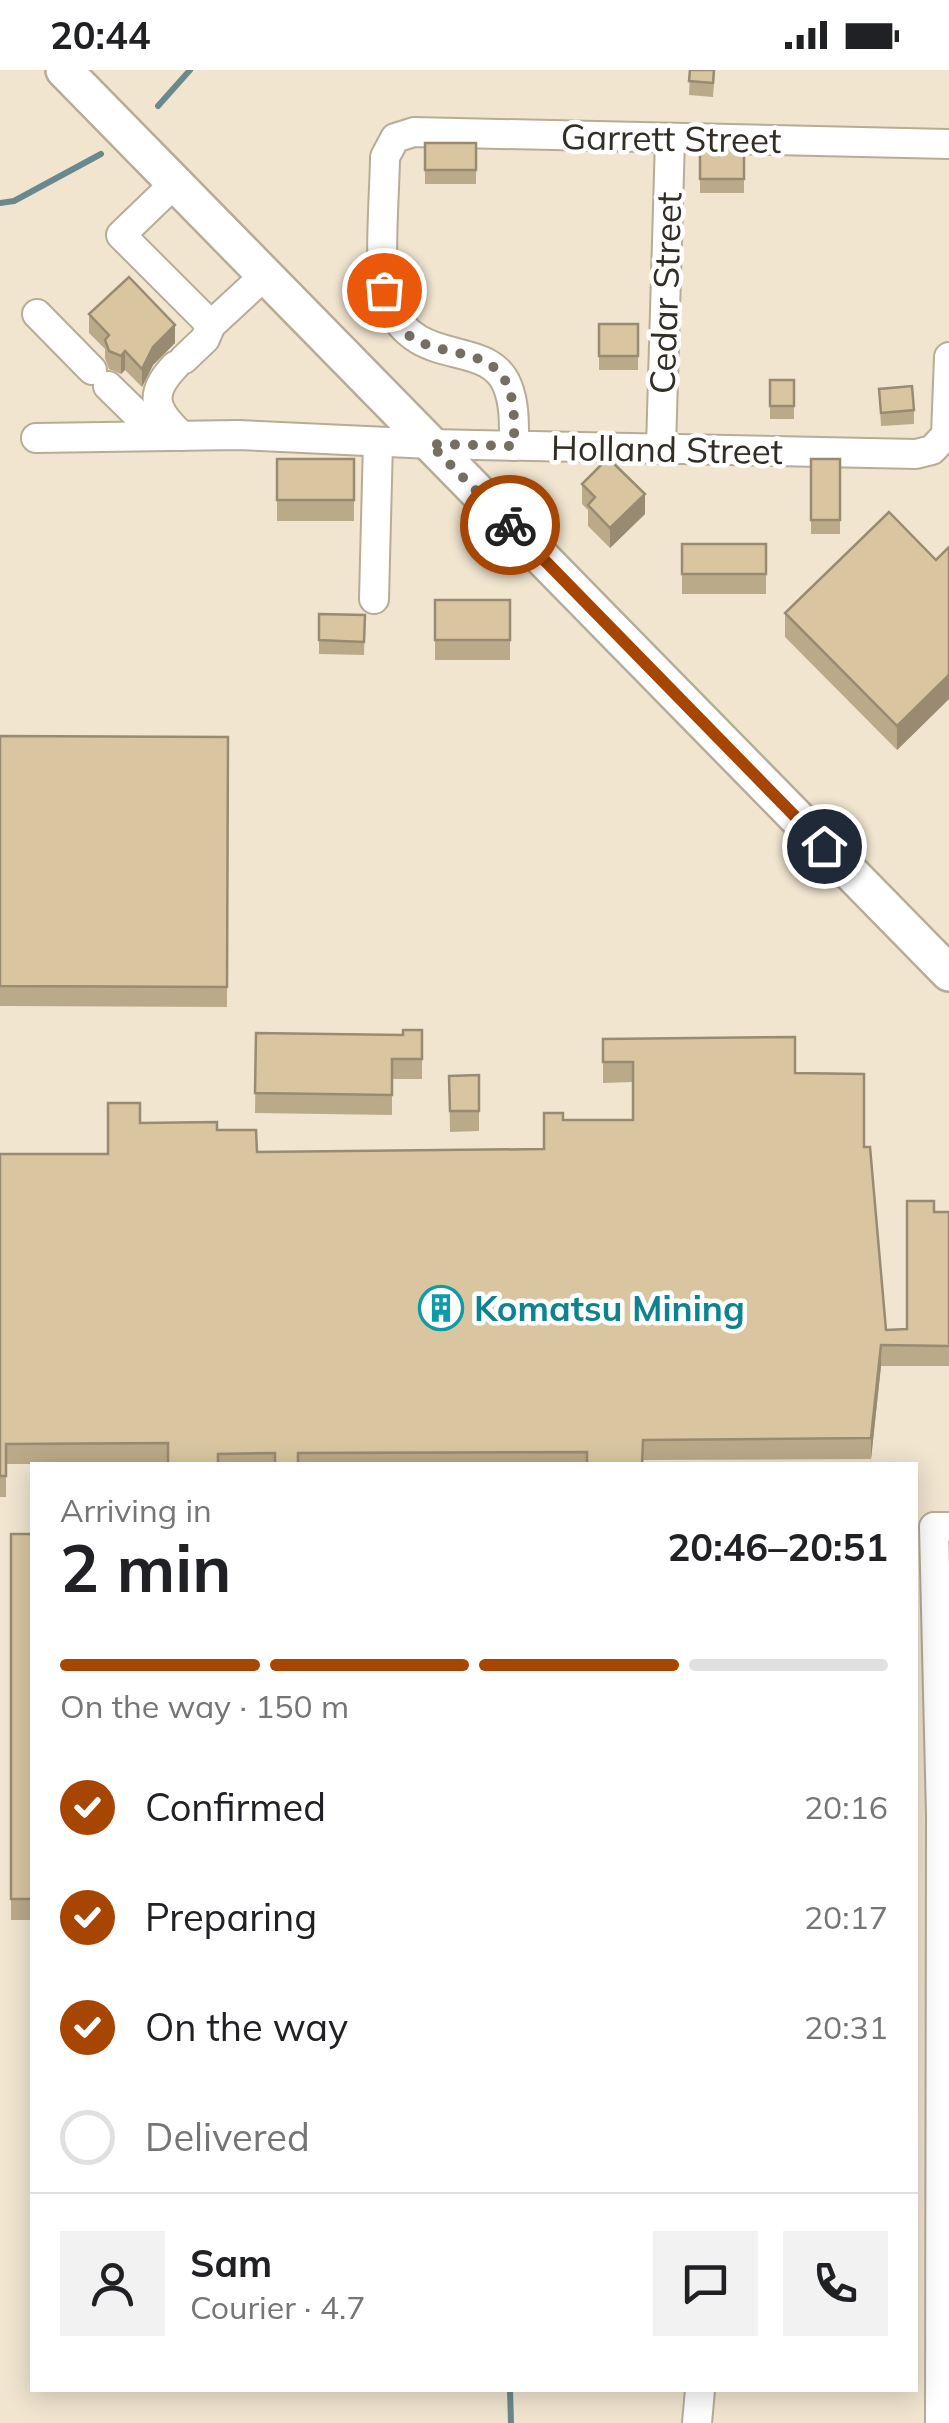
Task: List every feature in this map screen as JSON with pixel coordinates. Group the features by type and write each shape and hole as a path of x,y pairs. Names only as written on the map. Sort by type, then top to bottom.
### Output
{"main road":[{"path":"64,70 949,973"}],"street":[{"name":"Garrett Street","path":"514,446 512,399 501,373 478,359 432,348 414,339 398,322 386,298 385,157 395,138 414,132 949,144"},
{"name":"Cedar Street","path":"661,448 670,139"},
{"path":"175,183 121,235 211,324"},
{"path":"170,436 158,402 160,386 205,339 211,324 264,275"},
{"path":"38,314 100,378 170,436"},
{"name":"Holland Street","path":"36,438 170,436 916,454 936,447 947,430 949,357"},
{"path":"374,599 378,442"},
{"path":"940,2423 934,2108 942,1527"},
{"path":"696,2423 700,2392"}],"building":[{"path":"690,70 714,70 713,83 689,81"},
{"path":"425,143 476,143 476,170 425,170"},
{"path":"700,144 744,144 744,179 700,179"},
{"path":"129,277 175,325 153,347 142,369 125,351 121,356 109,351 105,340 109,335 89,314"},
{"path":"599,324 638,324 638,356 599,356"},
{"path":"770,380 794,380 794,406 770,406"},
{"path":"912,386 914,410 881,413 879,389"},
{"path":"608,458 645,494 610,528 588,505 595,497 582,484"},
{"path":"277,459 354,459 354,500 277,500"},
{"path":"811,459 840,459 840,520 811,520"},
{"path":"889,512 936,560 949,547 949,675 897,726 785,613"},
{"path":"682,544 766,544 766,574 682,574"},
{"path":"435,600 510,600 510,640 435,640"},
{"path":"319,614 365,615 364,642 319,640"},
{"path":"0,736 228,737 227,987 0,986"},
{"path":"403,1030 422,1030 422,1059 392,1059 392,1095 255,1093 256,1033 403,1035"},
{"name":"Komatsu Mining","path":"795,1037 795,1073 864,1074 864,1147 870,1147 886,1330 907,1329 907,1201 934,1201 934,1212 949,1212 949,1346 881,1345 871,1438 643,1440 642,1462 587,1462 587,1452 298,1453 298,1462 275,1462 275,1453 218,1454 218,1462 168,1462 168,1443 6,1444 6,1476 0,1476 0,1154 108,1154 108,1103 140,1103 140,1123 217,1122 217,1130 256,1130 257,1152 544,1149 544,1113 563,1113 563,1120 633,1120 633,1062 603,1062 603,1039"},
{"path":"479,1075 479,1111 450,1111 449,1076"},
{"path":"11,1534 30,1534 30,1899 11,1899"}],"waterway":[{"path":"158,106 190,70"},
{"path":"0,203 14,201 101,154"},
{"path":"510,2392 511,2423"}],"way so far":[{"path":"384,290 390,308 414,339 432,348 478,359 494,367 506,382 513,408 514,446 430,444 510,525"}],"place":[{"name":"Komatsu Mining","path":"441,1308"}],"route":[{"path":"510,525 824,846"}]}
